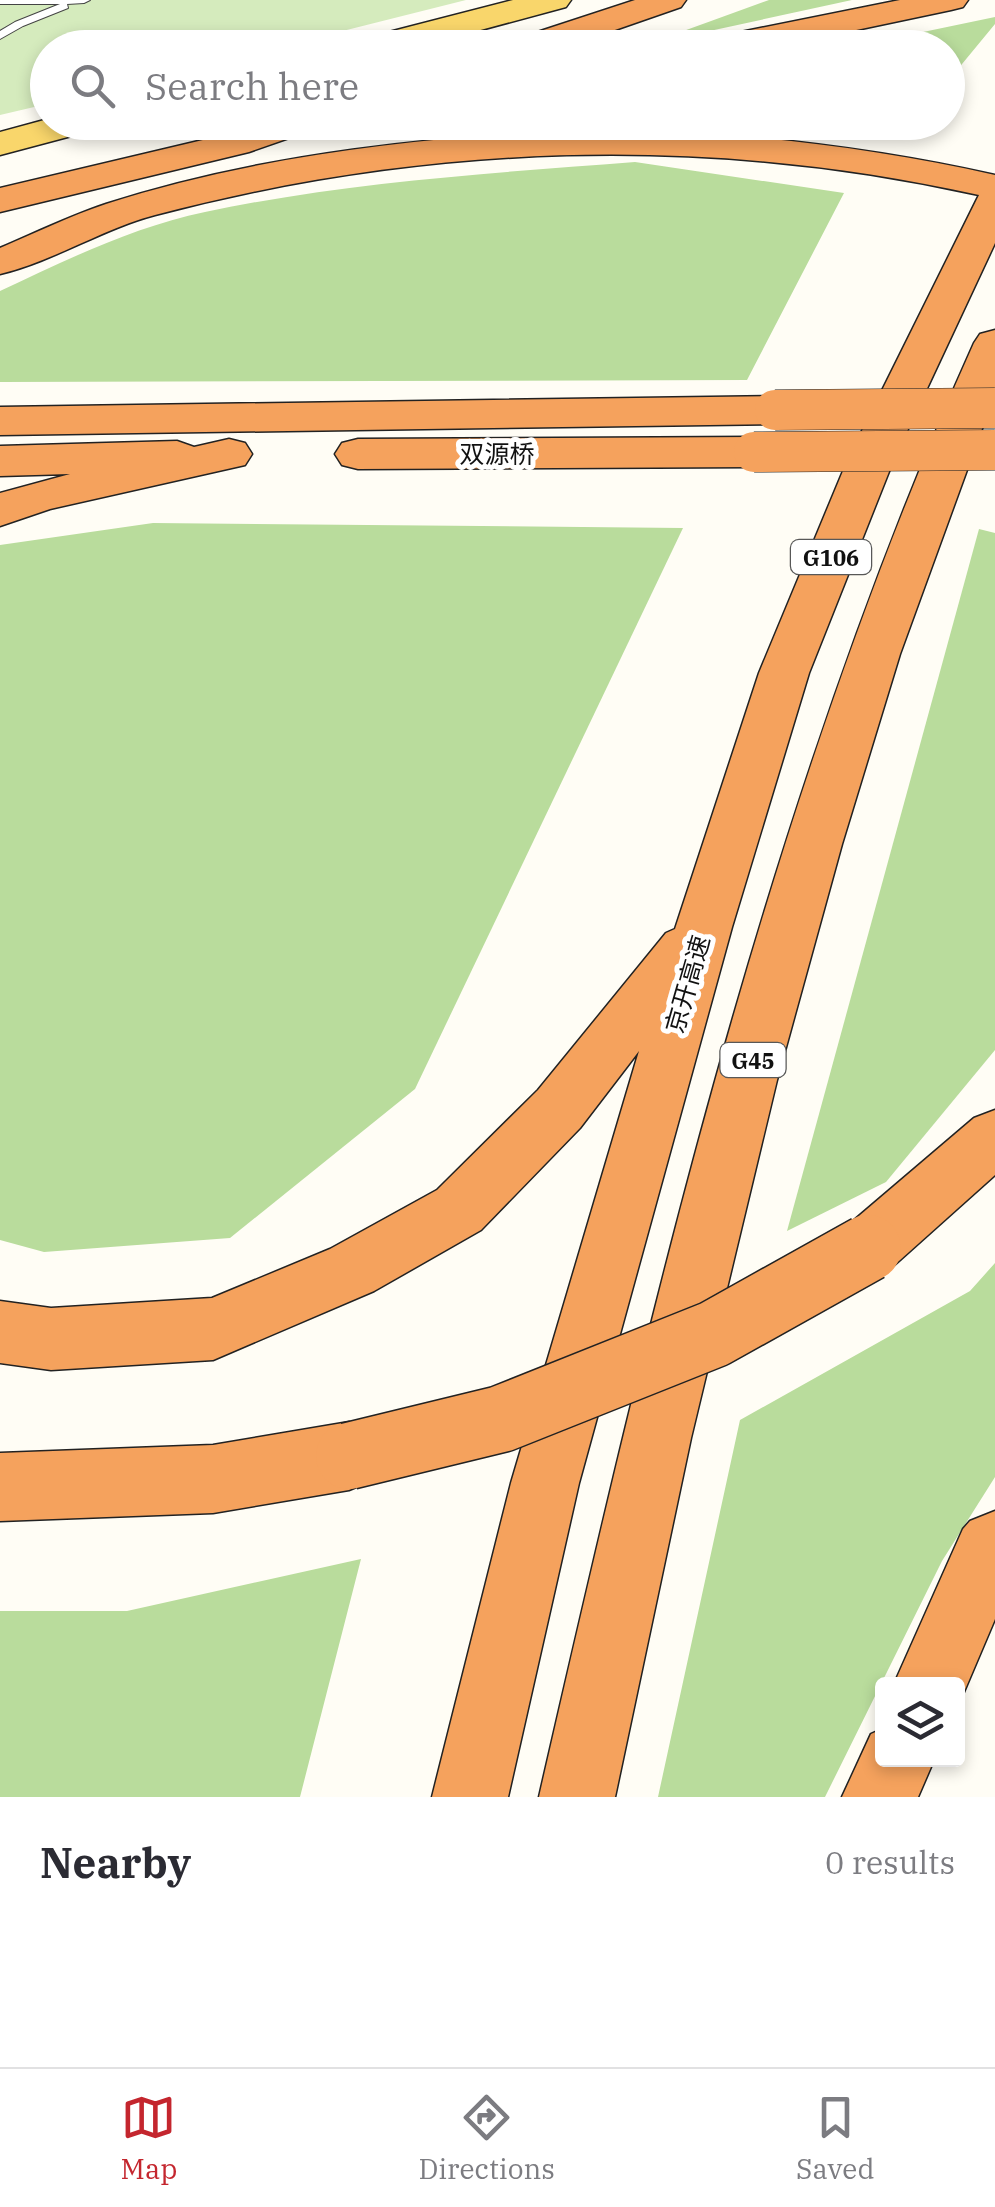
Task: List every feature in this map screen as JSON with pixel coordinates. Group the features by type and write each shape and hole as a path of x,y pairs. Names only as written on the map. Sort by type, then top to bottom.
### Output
{"highway":[{"path":"580,30 669,0"},
{"path":"804,30 951,0"},
{"path":"0,200 254,140"},
{"path":"0,262 121,212 359,160 587,141 780,149 893,164 995,187"},
{"name":"京开高速","path":"470,1797 545,1482 704,927 784,674 871,460 995,201"},
{"name":"G45","path":"578,1797 648,1471 771,989 863,685 968,402 995,343"},
{"name":"双源桥","path":"0,421 995,408"},
{"name":"双源桥","path":"0,461 229,454 995,450"},
{"path":"0,510 41,496 229,454"},
{"path":"0,1332 51,1340 214,1329 352,1270 459,1210 559,1109 704,927"},
{"path":"0,1487 213,1479 349,1456 501,1419 714,1334 868,1248 995,1137"},
{"path":"933,1677 995,1546"},
{"path":"880,1797 894,1767"}],"main road":[{"path":"439,30 554,0"},
{"path":"0,144 30,136"}],"lane":[{"path":"0,1 79,1"},
{"path":"0,36 19,24 79,1"}],"green space":[{"path":"0,0 466,0 347,30 30,30 30,108 0,115"},
{"path":"769,0 852,0 714,30 686,30"},
{"path":"995,17 995,24 965,60 965,30 933,30"},
{"path":"635,162 844,193 747,380 0,382 0,291 152,226 258,202 366,186"},
{"path":"153,523 683,528 415,1089 230,1238 44,1252 0,1240 0,545"},
{"path":"979,529 995,533 995,1050 886,1182 787,1231"},
{"path":"995,1263 995,1477 942,1561 884,1677 875,1677 875,1696 825,1797 658,1797 740,1420 970,1291"},
{"path":"361,1559 300,1797 0,1797 0,1611 127,1611"}]}
